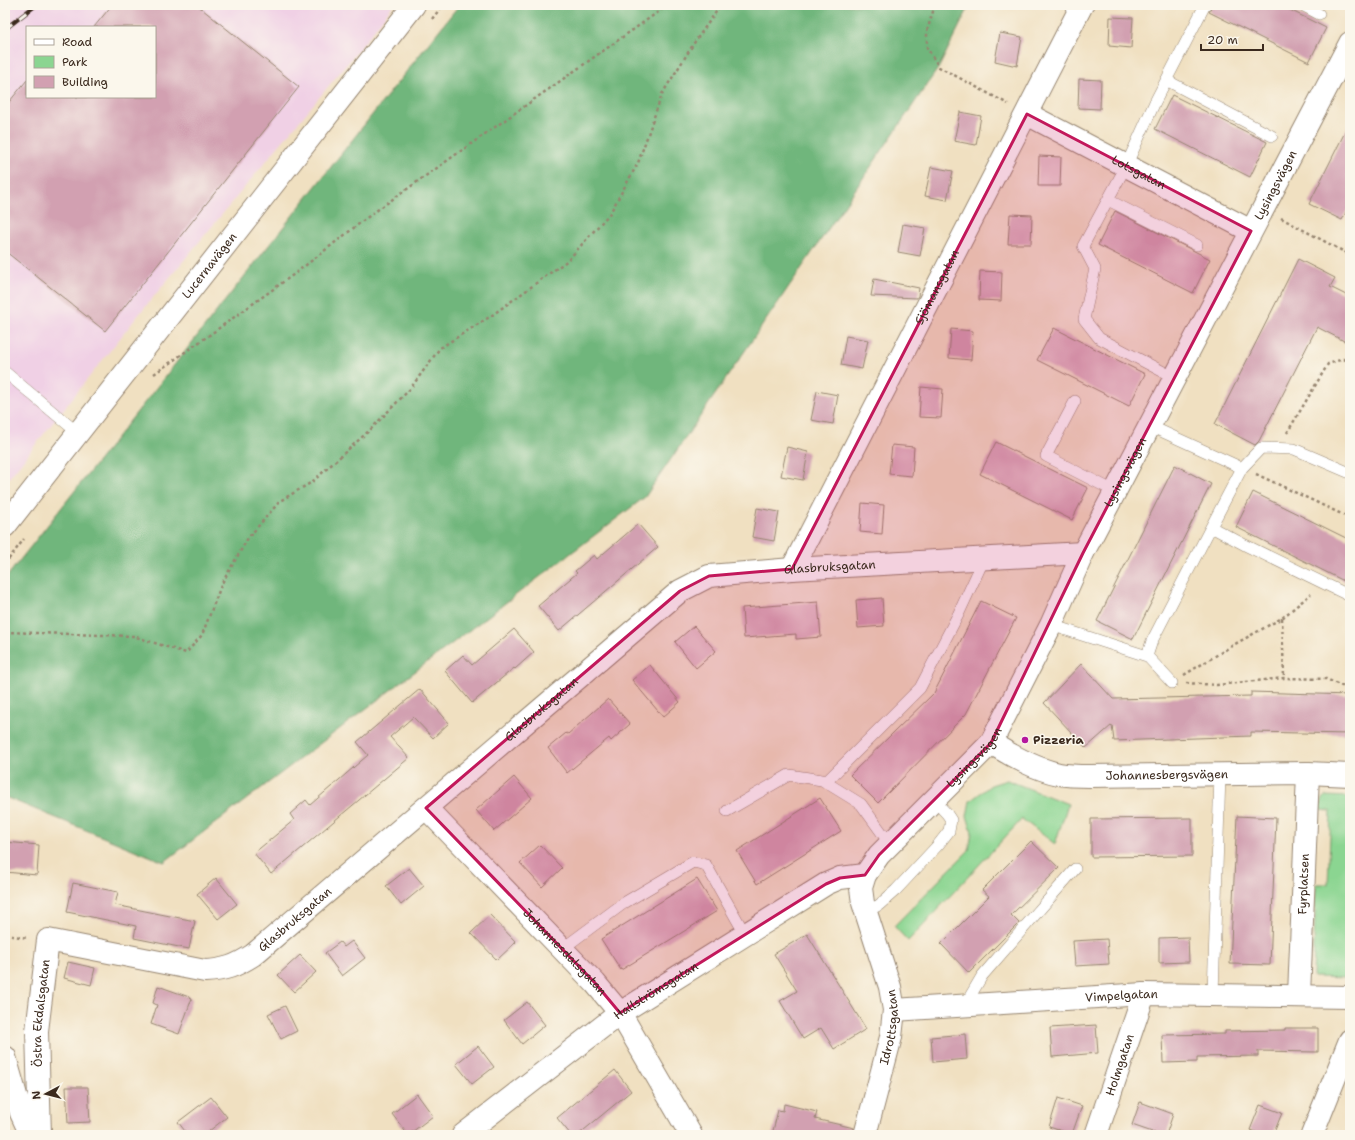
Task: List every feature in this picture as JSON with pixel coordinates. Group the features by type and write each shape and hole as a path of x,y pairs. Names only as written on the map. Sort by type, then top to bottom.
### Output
{"street":[{"name":"Lucernavägen","path":"5,526 414,5"},
{"name":"Sjömansgatan","path":"792,569 1082,5"},
{"name":"Lysingsvägen","path":"865,875 879,855 991,743 1051,625 1083,554 1350,43"},
{"name":"Lotsgatan","path":"1027,114 1252,231"},
{"name":"Glasbruksgatan","path":"48,940 205,971 229,968 241,963 253,955 680,591 709,576 792,569 1083,554"},
{"name":"Johannesbergsvägen","path":"991,743 1031,764 1060,774 1090,776 1308,773 1350,775"},
{"name":"Fyrplatsen","path":"1298,995 1308,773"},
{"name":"Johannesdalsgatan","path":"426,808 595,983 620,1013 691,1135"},
{"name":"Idrottsgatan","path":"865,875 861,888 863,903 890,987 894,1010 891,1037 865,1135"},
{"name":"Hallströmsgatan","path":"463,1135 620,1013 826,884 840,878 865,875"},
{"name":"Östra Ekdalsgatan","path":"40,1135 37,1031 48,940"},
{"name":"Vimpelgatan","path":"894,1010 1144,994 1298,995 1350,997"},
{"name":"Holmgatan","path":"1096,1135 1144,994"},
{"path":"1312,1135 1350,1040"},
{"path":"5,1057 21,1113 31,1135"}],"lane":[{"path":"1175,378 1099,338 1084,319 1095,269 1084,246 1126,166 1166,80 1205,5"},
{"path":"1302,5 1320,14"},
{"path":"1166,80 1272,136"},
{"path":"1108,200 1197,245"},
{"path":"5,372 78,433"},
{"path":"1075,400 1046,456 1116,492"},
{"path":"1150,426 1242,468"},
{"path":"1147,656 1152,641 1242,468 1261,448 1294,449 1350,473"},
{"path":"1211,527 1350,596"},
{"path":"826,782 920,688 958,615 984,559"},
{"path":"1051,625 1147,656 1172,683"},
{"path":"1213,994 1220,774"},
{"path":"727,811 789,775 822,780 861,804 890,844"},
{"path":"866,912 879,905 896,890 949,832 951,820 934,800"},
{"path":"562,949 624,903 693,862 706,865 745,934"},
{"path":"964,1005 982,976 1075,869"}],"path":[{"path":"153,374 216,331 373,213 666,5"},
{"path":"5,632 133,636 186,653 202,635 222,583 248,538 280,501 312,482 371,429 410,389 440,348 491,316 568,260 610,213 638,163 662,94 696,40 721,5"},
{"path":"935,5 927,31 927,48 939,67 1027,114"},
{"path":"1263,209 1350,255"},
{"path":"1278,449 1328,364 1344,359 1350,362"},
{"path":"1242,468 1350,518"},
{"path":"1172,683 1235,644 1282,618 1325,583"},
{"path":"1282,618 1284,678"},
{"path":"1172,683 1217,685 1284,678 1326,679 1342,686 1350,686"}],"highlighted area":[{"path":"1027,114 1251,231 1083,553 991,743 879,855 865,875 840,878 826,884 620,1013 595,983 426,808 680,591 709,576 792,569"}],"shaded area":[{"path":"5,5 393,5 361,47 136,318 5,483"}],"green space":[{"path":"459,5 970,5 939,67 645,497 164,862 5,797 5,579"},
{"path":"1007,780 1068,804 1055,844 1022,819 908,941 894,926 969,850 972,832 967,816 970,801 991,785"},
{"path":"1325,796 1350,797 1350,978 1313,977 1316,884 1328,884 1331,811 1320,810"}],"building":[{"path":"112,5 197,5 299,87 105,331 5,251 5,107 26,81 26,98 156,98 156,26 95,26"},
{"path":"1212,5 1280,5 1326,28 1309,62 1209,12"},
{"path":"1110,17 1133,18 1131,48 1109,46"},
{"path":"1000,33 1022,37 1017,66 995,61"},
{"path":"1079,79 1101,80 1100,109 1078,108"},
{"path":"1172,95 1267,142 1250,177 1155,129"},
{"path":"960,112 981,116 976,145 954,141"},
{"path":"1350,122 1350,205 1342,220 1309,204"},
{"path":"1039,156 1061,157 1060,186 1038,186"},
{"path":"931,167 953,171 947,200 925,196"},
{"path":"1115,211 1210,259 1193,293 1098,245"},
{"path":"1010,214 1032,215 1031,244 1008,244"},
{"path":"903,224 925,228 920,256 898,252"},
{"path":"1298,259 1335,278 1330,287 1350,297 1350,344 1317,327 1259,441 1255,445 1215,424"},
{"path":"980,271 1002,272 1001,301 979,300"},
{"path":"874,279 919,288 918,296 917,298 871,296"},
{"path":"1054,328 1145,374 1129,406 1037,360"},
{"path":"951,329 973,331 971,360 949,358"},
{"path":"846,336 868,340 862,369 841,365"},
{"path":"921,387 943,389 941,418 919,417"},
{"path":"817,391 838,395 833,424 811,420"},
{"path":"996,442 1088,488 1072,520 980,474"},
{"path":"892,445 914,447 912,476 889,474"},
{"path":"787,447 808,452 803,480 781,476"},
{"path":"1175,465 1211,484 1133,639 1097,621"},
{"path":"1253,492 1350,540 1350,584 1236,527"},
{"path":"862,503 884,505 882,534 860,532"},
{"path":"757,508 779,512 774,541 752,537"},
{"path":"638,524 658,547 559,631 538,606 577,573 575,571 594,555 597,559"},
{"path":"882,598 884,626 858,628 856,600"},
{"path":"981,601 1016,618 966,714 878,803 850,775 934,693"},
{"path":"818,602 821,637 796,639 796,634 744,638 742,608"},
{"path":"694,626 716,651 696,668 675,642"},
{"path":"514,629 534,652 472,703 445,671 463,655 472,665"},
{"path":"1081,664 1113,699 1251,696 1251,692 1350,695 1350,734 1251,732 1251,736 1114,741 1112,725 1086,748 1044,703"},
{"path":"650,665 680,702 663,717 632,680"},
{"path":"420,689 449,723 433,738 413,717 390,737 409,758 271,874 254,853 294,820 290,814 306,800 310,805 368,755 357,742"},
{"path":"608,699 630,724 611,741 609,738 567,773 548,748 566,733 568,734"},
{"path":"514,777 532,798 494,831 476,810"},
{"path":"820,798 841,831 757,884 737,851"},
{"path":"1237,816 1276,818 1270,965 1230,964"},
{"path":"1192,818 1192,856 1091,857 1091,819"},
{"path":"1031,841 1059,868 1011,915 1019,923 969,973 941,944 989,896 982,890"},
{"path":"5,842 39,845 37,875 5,872"},
{"path":"540,845 562,868 542,887 520,863"},
{"path":"409,868 424,886 401,905 386,886"},
{"path":"216,878 237,904 218,919 197,894"},
{"path":"697,879 717,911 621,970 601,939"},
{"path":"73,883 118,892 115,905 195,921 189,949 134,938 136,926 67,912"},
{"path":"490,915 516,942 497,960 471,933"},
{"path":"807,934 866,1029 834,1049 821,1028 803,1039 780,1001 797,991 774,954"},
{"path":"1188,937 1189,962 1159,963 1159,938"},
{"path":"1107,939 1109,964 1075,966 1073,941"},
{"path":"352,941 365,958 342,976 325,953 340,942 344,947"},
{"path":"300,955 316,972 294,992 278,975"},
{"path":"68,962 95,968 91,985 64,978"},
{"path":"158,986 192,998 179,1034 151,1024 157,1005 153,1003"},
{"path":"527,1002 545,1025 522,1044 504,1020"},
{"path":"285,1006 297,1031 281,1039 268,1014"},
{"path":"1096,1025 1098,1053 1052,1057 1050,1028"},
{"path":"1285,1028 1318,1028 1318,1052 1258,1051 1258,1056 1197,1057 1197,1062 1163,1063 1162,1035 1225,1034 1225,1031 1285,1030"},
{"path":"965,1034 967,1059 933,1062 931,1037"},
{"path":"478,1046 494,1067 472,1084 456,1064"},
{"path":"615,1070 631,1091 578,1135 571,1135 557,1118"},
{"path":"66,1087 88,1087 90,1122 68,1123"},
{"path":"417,1094 433,1116 408,1135 392,1114"},
{"path":"211,1097 227,1117 204,1135 188,1135 178,1122"},
{"path":"1058,1098 1082,1106 1072,1134 1049,1127"},
{"path":"1140,1102 1173,1114 1166,1135 1161,1135 1132,1125"},
{"path":"784,1104 817,1112 815,1119 854,1128 853,1135 772,1135 778,1110 783,1111"},
{"path":"1260,1105 1282,1113 1273,1135 1263,1135 1250,1130"}],"railway":[{"path":"5,29 36,5"}],"place":[{"name":"Pizzeria","path":"1025,740"}]}
